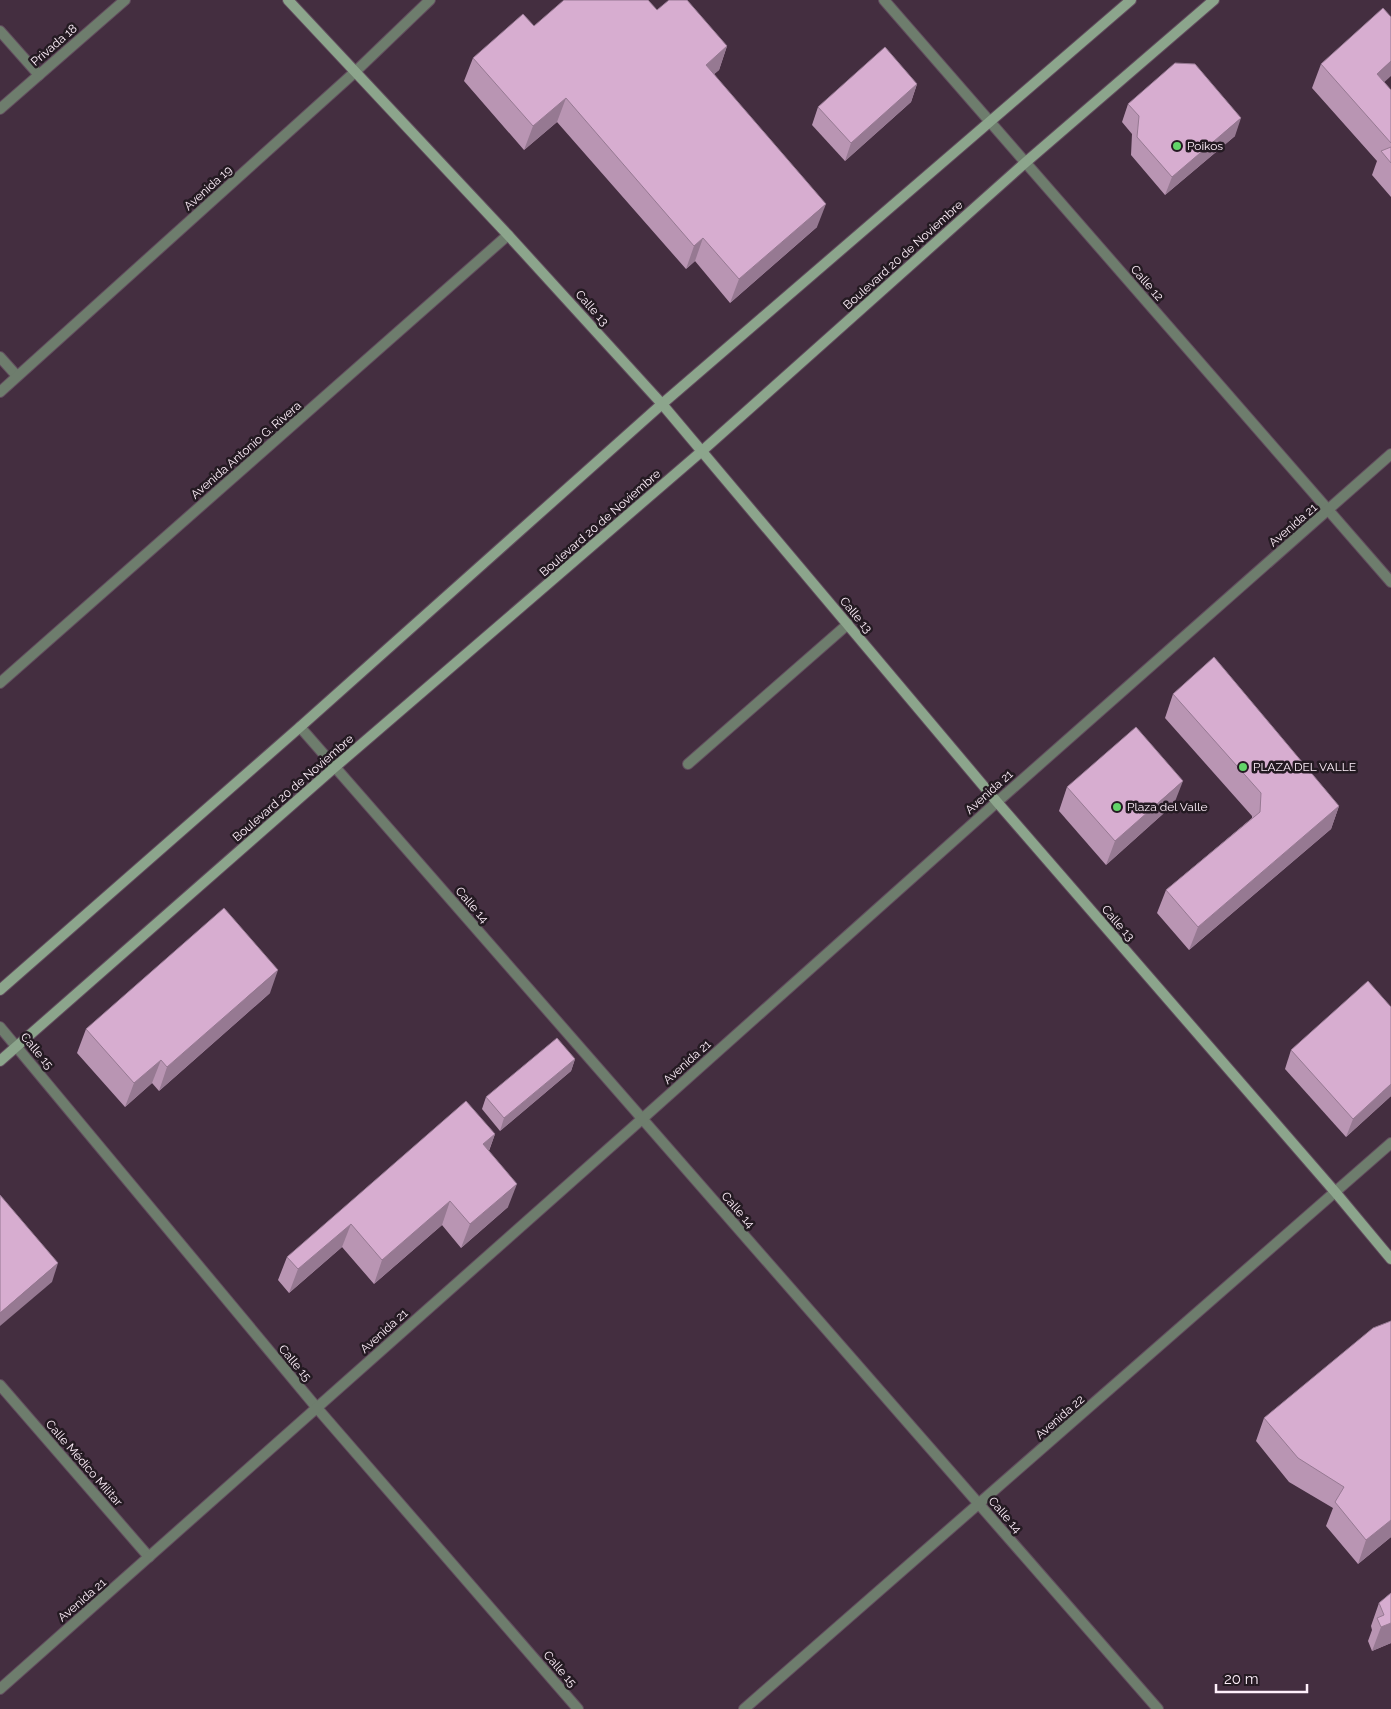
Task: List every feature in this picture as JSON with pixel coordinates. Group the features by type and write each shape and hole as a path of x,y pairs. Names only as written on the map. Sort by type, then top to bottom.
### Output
{"main road":[{"name":"Calle 13","path":"288,0 508,235 662,404 997,802 1391,1259"},
{"path":"0,990 300,727 662,404 991,122 1130,0"},
{"name":"Boulevard 20 de Noviembre","path":"0,1061 335,767 702,451 1026,162 1214,0"}],"street":[{"name":"Privada 18","path":"0,109 125,0"},
{"name":"Avenida 19","path":"0,392 355,72 430,0"},
{"name":"Calle 12","path":"884,0 1391,582"},
{"path":"0,31 39,75"},
{"name":"Avenida Antonio G. Rivera","path":"0,683 508,235"},
{"path":"0,357 17,376"},
{"name":"Avenida 21","path":"0,1689 1391,454"},
{"path":"688,764 848,624"},
{"name":"Calle 14","path":"300,727 1158,1709"},
{"name":"Calle 15","path":"0,1027 18,1046 317,1408 578,1709"},
{"name":"Avenida 22","path":"744,1709 1391,1144"},
{"name":"Calle Médico Militar","path":"0,1385 149,1557"}],"building":[{"path":"564,0 648,0 657,10 669,0 687,0 727,46 706,65 826,204 739,279 703,238 694,246 566,98 533,126 473,58 523,14 534,26"},
{"path":"1383,8 1391,17 1391,61 1377,74 1391,90 1391,143 1321,64"},
{"path":"885,47 917,84 851,143 818,107"},
{"name":"Poikos","path":"1175,63 1195,64 1241,118 1172,177 1137,137 1139,116 1128,104"},
{"path":"1391,147 1391,163 1381,151"},
{"name":"PLAZA DEL VALLE","path":"1214,657 1339,806 1198,927 1166,890 1260,812 1261,793 1173,694"},
{"name":"Plaza del Valle","path":"1136,727 1183,781 1115,841 1067,787"},
{"path":"224,908 278,970 167,1067 161,1060 134,1083 86,1029"},
{"path":"1368,981 1391,1007 1391,1084 1353,1119 1291,1050"},
{"path":"557,1038 575,1059 504,1118 486,1097"},
{"path":"466,1101 495,1134 483,1144 517,1184 470,1224 450,1201 382,1260 351,1224 298,1269 287,1257"},
{"path":"0,1195 58,1263 0,1313"},
{"path":"1391,1321 1391,1520 1366,1540 1335,1502 1344,1487 1298,1458 1264,1418 1373,1328"},
{"path":"1391,1593 1391,1623 1381,1627 1377,1618 1384,1615 1379,1603"}],"place":[{"name":"Poikos","path":"1177,146"},
{"name":"PLAZA DEL VALLE","path":"1243,767"},
{"name":"Plaza del Valle","path":"1117,807"}]}
